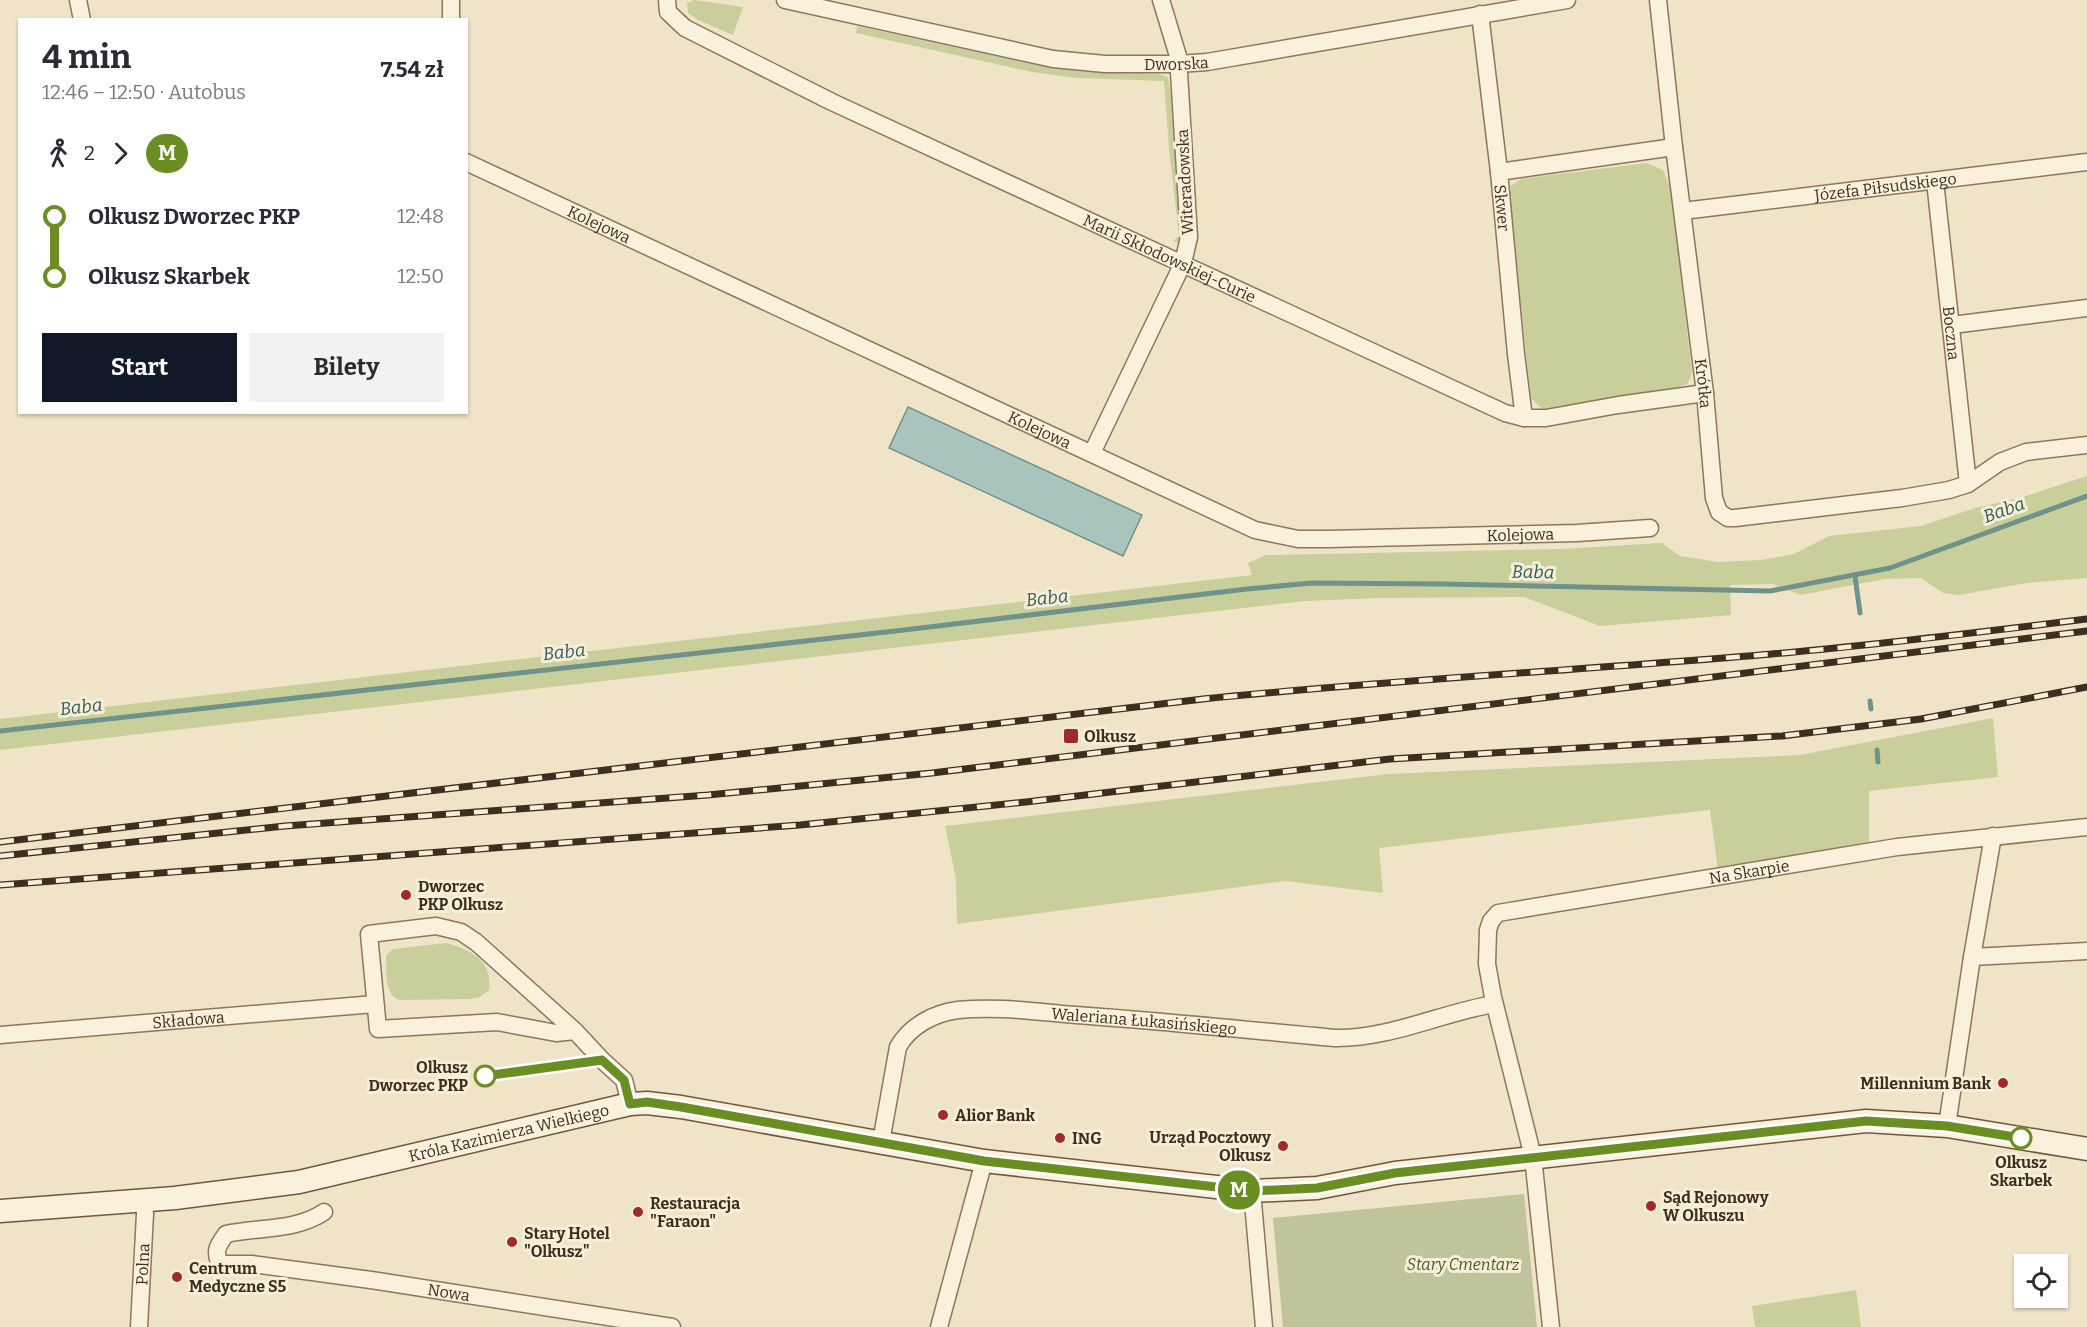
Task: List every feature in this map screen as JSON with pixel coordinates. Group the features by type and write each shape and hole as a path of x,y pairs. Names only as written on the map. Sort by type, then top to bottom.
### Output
{"street":[{"path":"78,0 82,18"},
{"path":"451,0 451,18"},
{"name":"Marii Skłodowskiej-Curie","path":"667,0 668,12 685,28 832,102 1487,405 1524,418 1546,418 1705,393"},
{"name":"Dworska","path":"785,0 1053,59 1106,64 1207,62 1567,0"},
{"name":"Witeradowska","path":"1092,453 1183,263 1189,237 1177,50 1161,0"},
{"name":"Krótka","path":"1658,0 1705,393 1714,498 1719,512 1728,518 1902,498 1949,490 1968,484"},
{"path":"1480,14 1499,172"},
{"name":"Skwer","path":"1524,418 1499,172 1674,147"},
{"name":"Józefa Piłsudskiego","path":"1683,211 2087,162"},
{"name":"Kolejowa","path":"468,163 1255,530 1298,539 1577,533 1650,528"},
{"name":"Boczna","path":"1935,181 1968,484"},
{"path":"1952,325 2087,308"},
{"path":"1968,484 2000,462 2026,452 2087,445"},
{"name":"Na Skarpie","path":"1493,1001 1487,964 1488,930 1491,921 1498,913 1897,846 2087,828"},
{"path":"1947,1126 1993,836"},
{"path":"575,1031 556,1033 497,1022 378,1029 369,934 436,926 461,932 476,942 575,1031 624,1080 630,1104"},
{"path":"1972,957 2087,951"},
{"path":"1493,1001 1533,1156 1551,1327"},
{"name":"Waleriana Łukasińskiego","path":"881,1142 898,1047 906,1035 919,1025 932,1017 956,1010 991,1009 1162,1021 1355,1039 1493,1001"},
{"name":"Składowa","path":"0,1035 375,1004"},
{"name":"Króla Kazimierza Wielkiego","path":"0,1210 144,1201 299,1182 630,1104 647,1102 984,1161 1252,1191 1317,1188 1395,1173 1533,1156 1866,1121 1947,1126 2087,1149"},
{"path":"939,1327 984,1161"},
{"path":"1252,1191 1264,1327"},
{"name":"Polna","path":"139,1327 144,1201"},
{"name":"Nowa","path":"324,1212 312,1220 296,1224 226,1234 217,1246 216,1256 219,1262 225,1264 252,1264 359,1278 586,1320 672,1327"}],"green space":[{"path":"694,0 743,7 733,35 698,20 688,13 687,3"},
{"path":"857,26 1032,64 1078,71 1158,74 1168,77 1181,243 1173,241 1179,236 1164,81 1077,78 1032,72 856,33"},
{"path":"1647,163 1663,170 1671,190 1692,374 1687,384 1670,390 1543,410 1531,398 1509,199 1511,186 1521,179"},
{"path":"2087,476 2087,578 2027,583 1959,595 1943,593 1921,578 1885,579 1800,595 1772,584 1730,585 1731,615 1600,626 1524,597 1305,601 0,750 0,719 1252,575 1248,563 1266,555 1561,549 1662,543 1680,556 1718,562 1761,560 1794,554 1829,536 1921,526"},
{"path":"1993,718 1998,777 1869,791 1869,842 1718,870 1710,810 1379,848 1383,893 1286,881 957,924 956,879 945,826 1388,774 1800,755"},
{"path":"446,943 472,953 484,964 489,980 489,990 480,997 470,999 400,1000 391,993 387,981 386,955 393,949"},
{"name":"Stary Cmentarz","path":"1524,1194 1537,1327 1283,1327 1273,1218"},
{"path":"1856,1290 1861,1327 1755,1327 1752,1306"}],"water":[{"path":"908,407 1142,515 1123,556 889,448"}],"waterway":[{"name":"Baba","path":"0,731 1312,583 1770,591 1890,568 2087,496"},
{"path":"1855,576 1860,613"},
{"path":"1870,701 1871,709"},
{"path":"1877,750 1878,762"}],"railway":[{"path":"0,842 1203,699 1345,686 1701,660 1930,638 2087,619"},
{"path":"0,856 285,826 708,795 932,773 2087,631"},
{"path":"0,885 800,825 1026,802 1390,759 1782,736 1921,719 2087,687"}],"bus line":[{"name":"M","path":"485,1076 602,1060 624,1080 630,1104 647,1102 681,1107 984,1161 1252,1191 1317,1188 1395,1173 1533,1156 1866,1121 1947,1126 2021,1138"}],"place":[{"name":"Olkusz","path":"1071,736"},
{"name":"Dworzec PKP Olkusz","path":"406,895"},
{"name":"Olkusz Dworzec PKP","path":"485,1076"},
{"name":"Millennium Bank","path":"2003,1083"},
{"name":"Alior Bank","path":"943,1115"},
{"name":"ING","path":"1060,1138"},
{"name":"Olkusz Skarbek","path":"2021,1138"},
{"name":"Urząd Pocztowy Olkusz","path":"1283,1146"},
{"name":"Sąd Rejonowy W Olkuszu","path":"1651,1206"},
{"name":"Restauracja \"Faraon\"","path":"638,1212"},
{"name":"Stary Hotel \"Olkusz\"","path":"512,1242"},
{"name":"Centrum Medyczne S5","path":"177,1277"}]}
